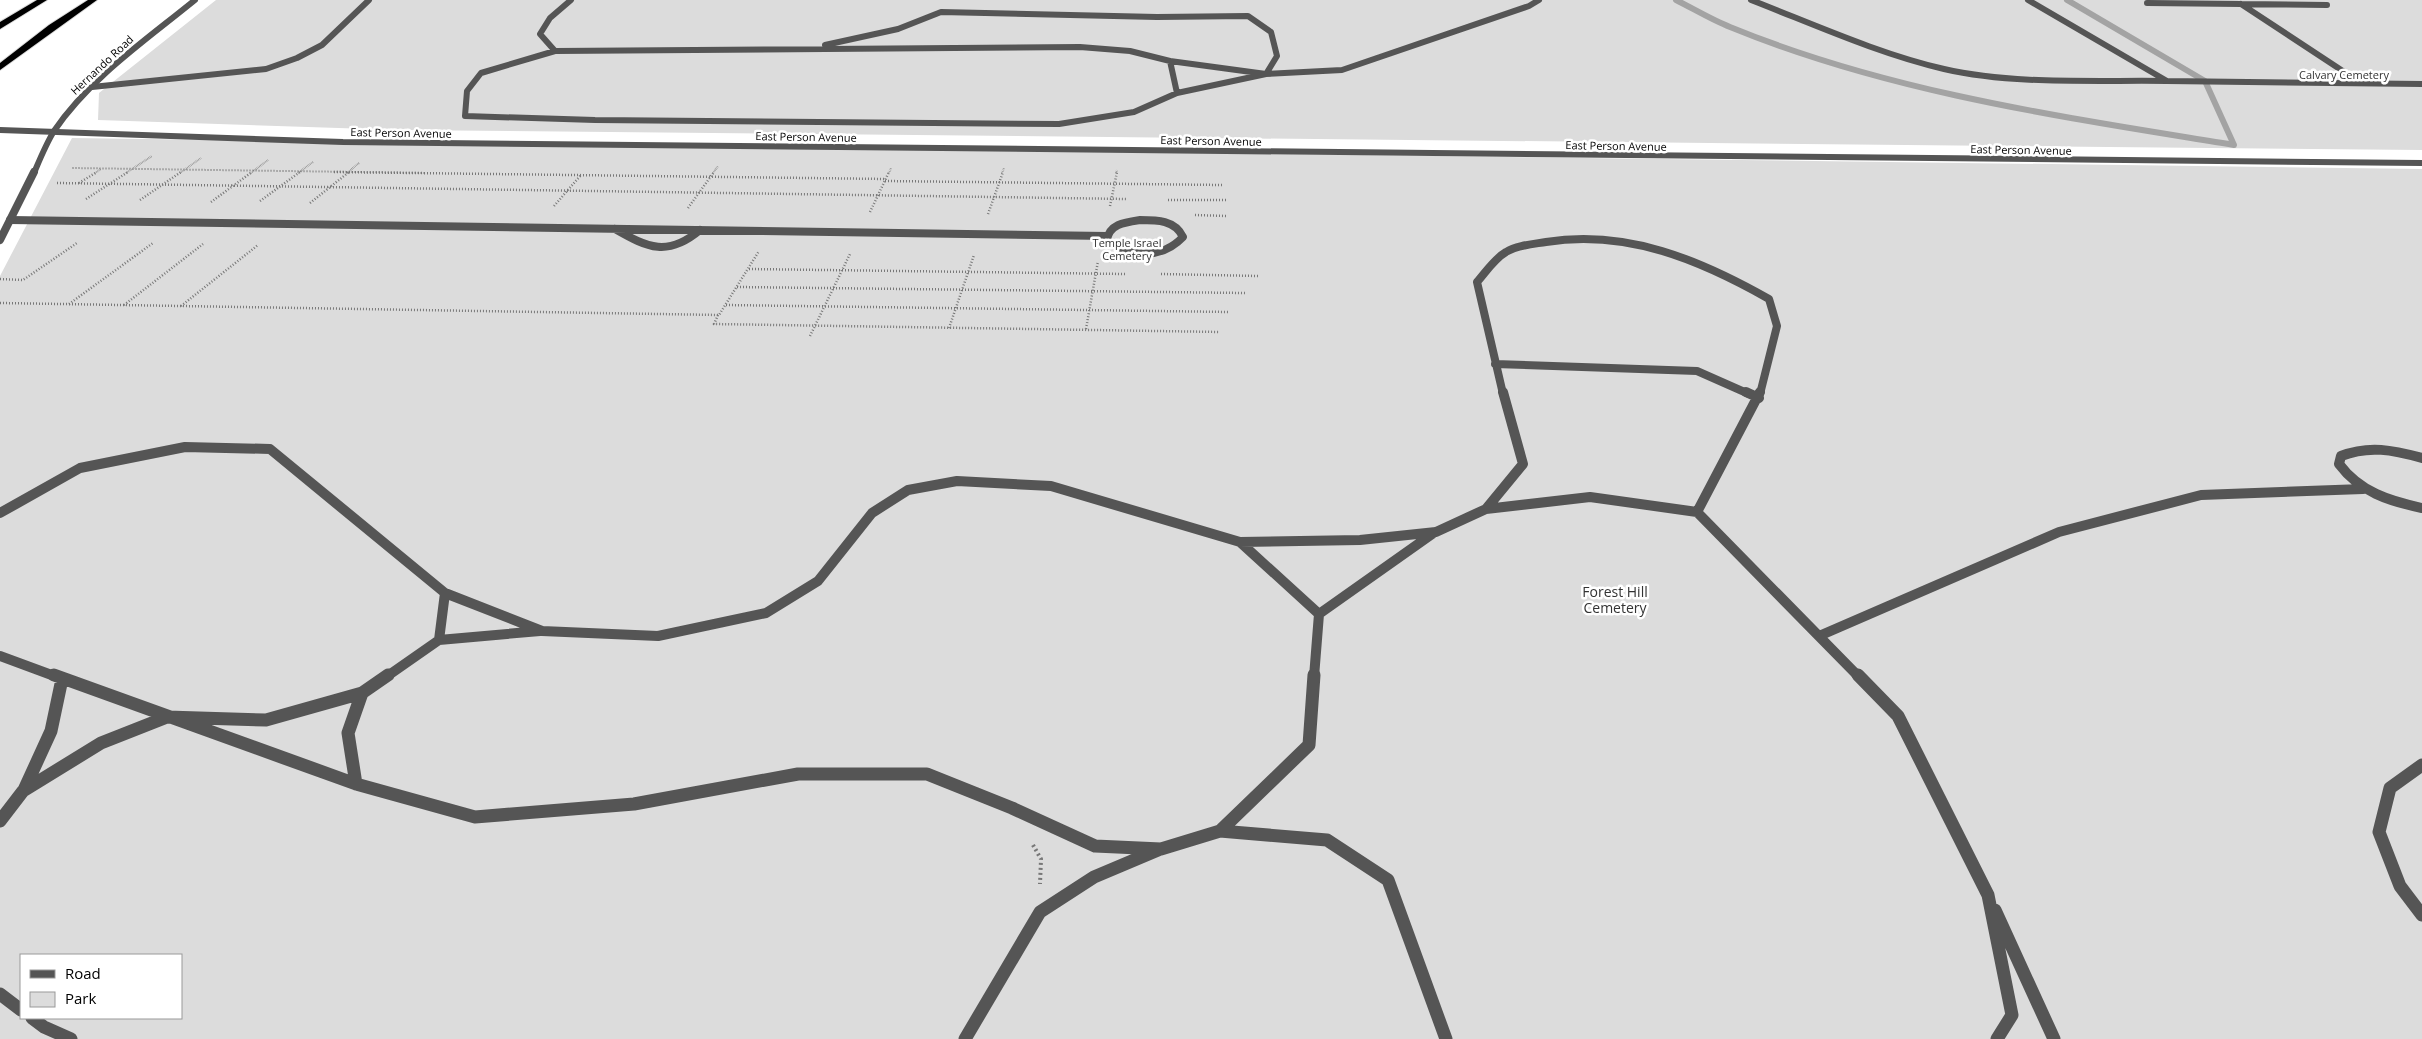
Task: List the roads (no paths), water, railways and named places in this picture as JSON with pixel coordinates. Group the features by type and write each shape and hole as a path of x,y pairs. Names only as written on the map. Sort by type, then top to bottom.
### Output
{"highway":[{"path":"0,26 43,0"},
{"path":"0,67 52,27 93,0"}],"street":[{"name":"Hernando Road","path":"0,240 54,132 92,87 124,57 195,0"},
{"path":"92,87 266,69 298,58 322,45 369,0"},
{"path":"555,51 540,34 550,18 571,0"},
{"path":"1266,74 1170,61 1130,51 1080,47 555,51 481,73 467,91 465,116 595,120 1059,124 1127,116 1155,106 1177,93 1266,74 1342,70 1440,38 1529,6 1539,0"},
{"path":"1751,0 1860,42 1944,69 2004,78 2422,84"},
{"path":"2028,0 2167,81"},
{"path":"2234,0 2362,84"},
{"path":"2147,3 2327,5"},
{"path":"806,49 898,28 941,12 1157,17 1248,16 1271,32 1277,56 1266,74"},
{"path":"1170,61 1177,93"},
{"name":"East Person Avenue","path":"0,130 343,142 2422,163"},
{"path":"10,220 1105,236 1117,226 1140,220 1159,221 1175,226 1181,231 1183,237 1178,245 1168,250 1144,254 1131,253 1113,247 1105,236"},
{"path":"614,229 642,245 664,250 689,241 700,230"},
{"path":"1486,509 1522,464 1495,364 1477,282 1506,252 1556,240 1611,238 1676,253 1730,276 1769,299 1777,326 1759,398 1697,512"},
{"path":"1495,364 1698,371 1759,398"},
{"path":"0,513 80,468 185,447 270,449 445,593 542,631"},
{"path":"2422,458 2395,450 2357,448 2341,456 2339,464 2349,479 2363,489 2384,498 2422,508"},
{"path":"23,791 101,743 167,717 266,720 362,693 439,640 542,631 658,636 766,612 818,581 872,513 908,490 957,481 1051,486 1240,542 1360,540 1436,532"},
{"path":"1819,636 2059,532 2201,495 2363,489"},
{"path":"1319,614 1436,532 1486,509 1590,497 1697,512 1898,716 1988,895 2054,1039"},
{"path":"1240,542 1319,614"},
{"path":"439,640 445,593"},
{"path":"1220,831 1308,745 1319,614"},
{"path":"0,656 356,784 475,817 634,804 798,774 927,774 1012,808 1095,846 1161,849"},
{"path":"0,821 23,791 51,731 62,679"},
{"path":"356,784 348,733 362,693"},
{"path":"2422,765 2390,788 2379,832 2400,886 2422,915"},
{"path":"965,1039 1040,912 1094,877 1161,849 1220,831 1327,840 1388,880 1446,1039"},
{"path":"1988,895 2012,1015 1997,1039"},
{"path":"0,994 20,1009"},
{"path":"33,1019 44,1027 71,1039"}],"waterway":[{"path":"1676,0 1723,24 1791,50 1915,86 2042,113 2234,145 2205,81 2067,0"}],"park label":[{"name":"Calvary Cemetery","path":"2344,75"},
{"name":"Temple Israel Cemetery","path":"1127,249"},
{"name":"Forest Hill Cemetery","path":"1615,600"}]}
